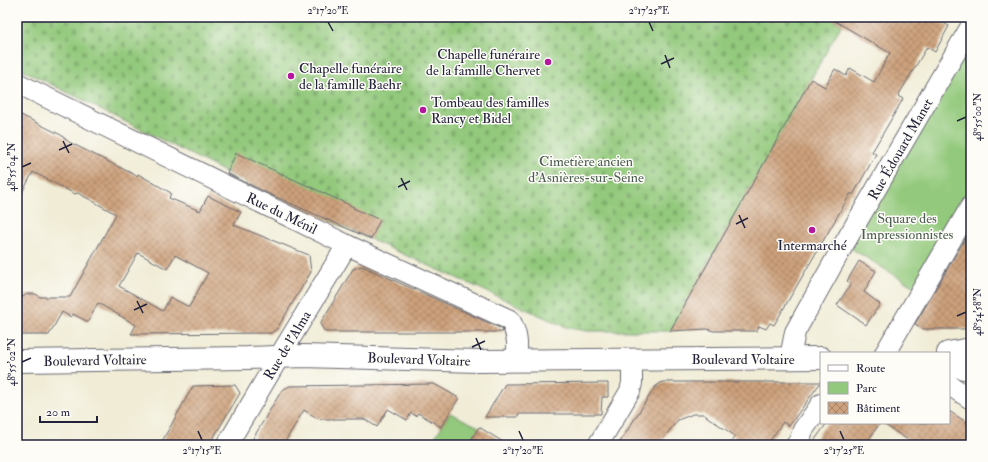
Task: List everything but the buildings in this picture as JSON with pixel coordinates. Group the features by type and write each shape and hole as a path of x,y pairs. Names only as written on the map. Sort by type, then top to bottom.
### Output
{"main road":[{"path":"950,353 971,349"},
{"name":"Boulevard Voltaire","path":"17,361 314,356 516,361 820,358"},
{"path":"950,365 971,368"}],"street":[{"name":"Rue Édouard Manet","path":"790,358 795,332 844,244 971,26"},
{"name":"Rue du Ménil","path":"17,83 347,245 510,320 517,334 518,347 516,361"},
{"path":"886,352 971,206"},
{"name":"Rue de l'Alma","path":"227,445 347,245"},
{"path":"598,445 630,392 632,383 632,360"},
{"path":"950,386 971,399"},
{"path":"796,445 803,430 820,405"}],"green space":[{"name":"Cimetière ancien d'Asnières-sur-Seine","path":"17,17 846,17 670,331 587,331 568,328 267,193 17,67"},
{"name":"Square des Impressionnistes","path":"971,26 971,206 922,292 844,244"},
{"path":"450,413 479,427 468,445 430,445"}],"place":[{"name":"Chapelle funéraire de la famille Chervet","path":"548,62"},
{"name":"Chapelle funéraire de la famille Baehr","path":"291,76"},
{"name":"Tombeau des familles Rancy et Bidel","path":"423,110"},
{"name":"Intermarché","path":"812,230"}]}
